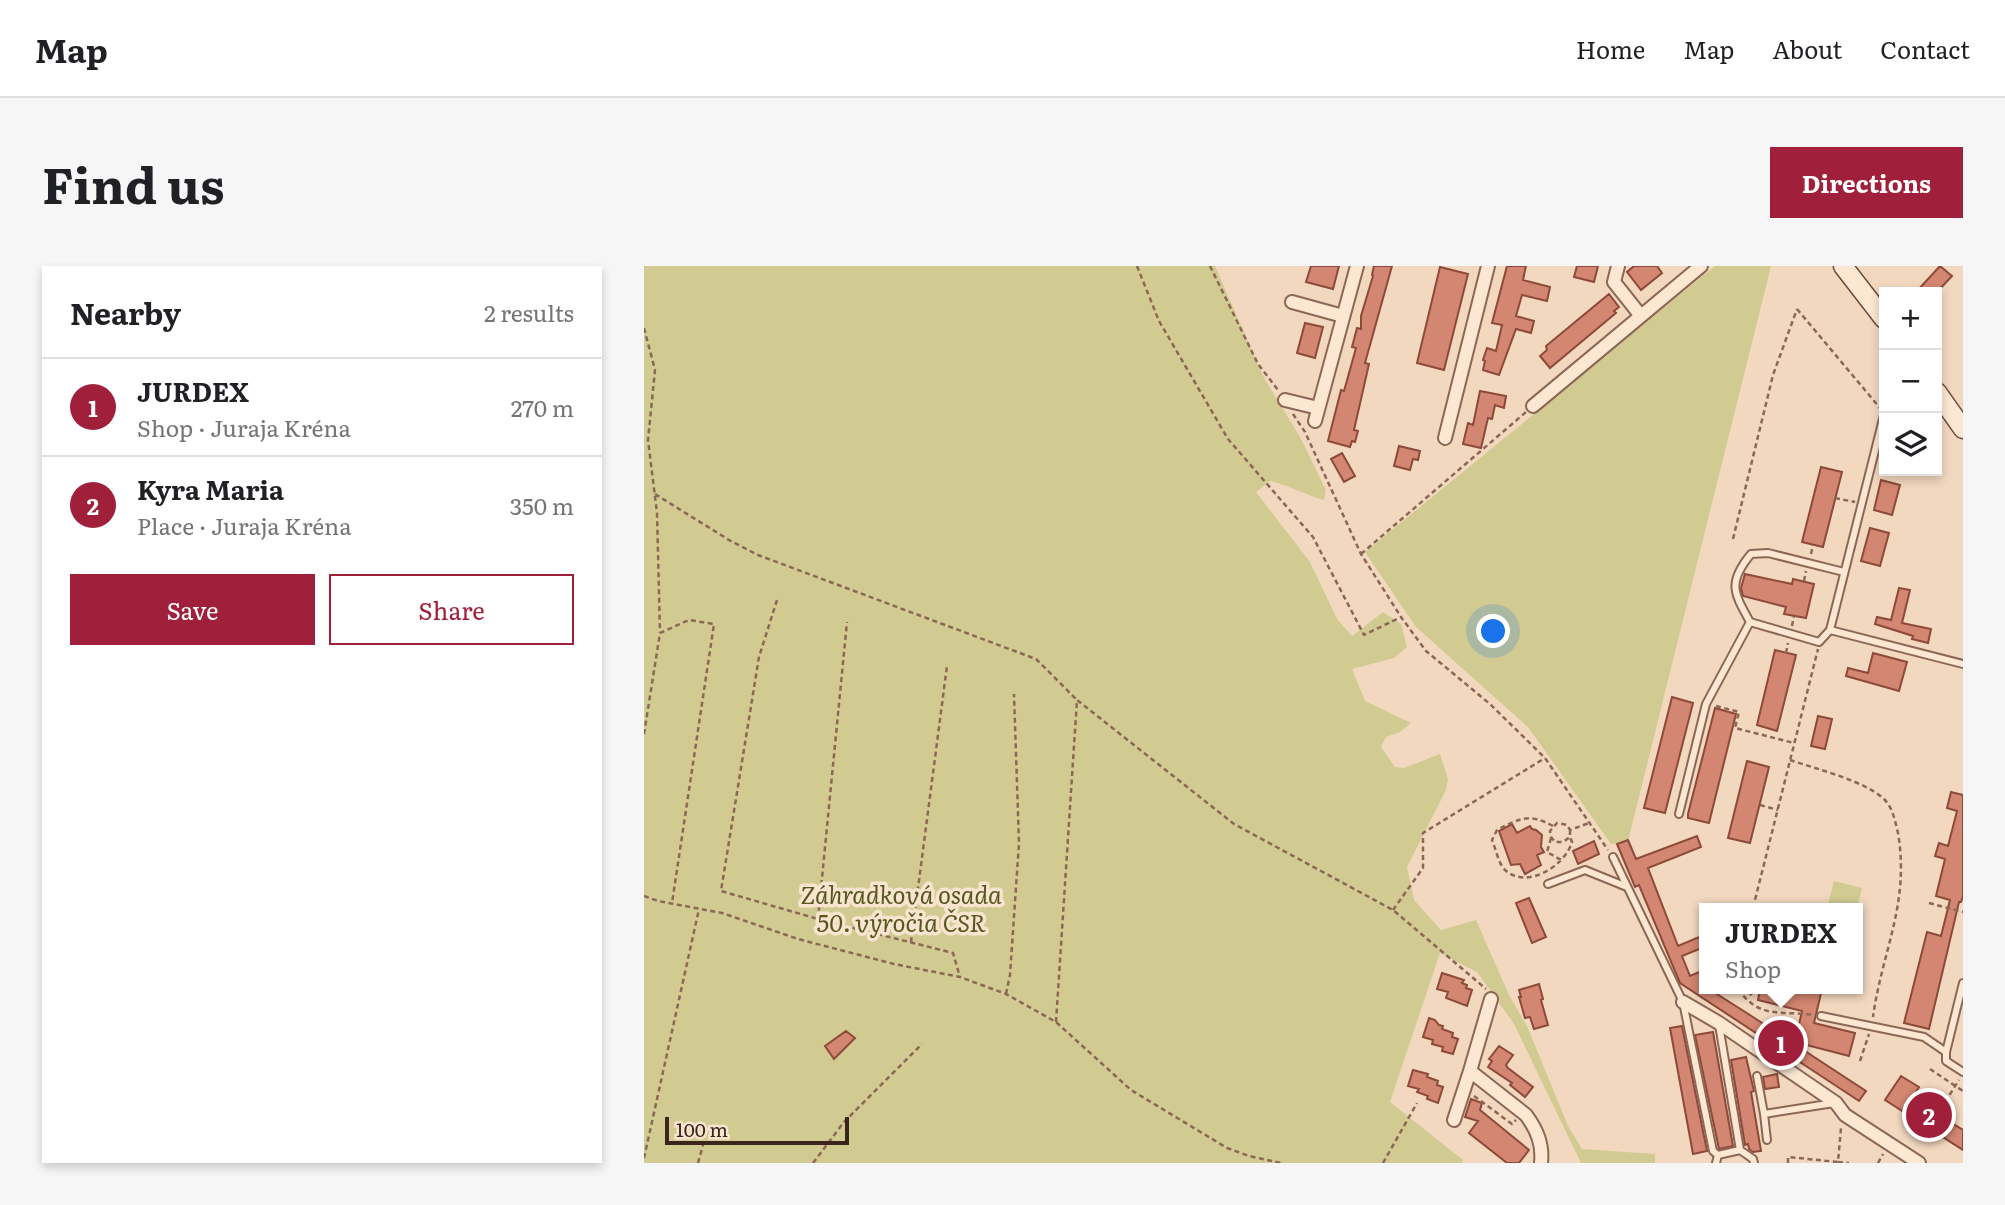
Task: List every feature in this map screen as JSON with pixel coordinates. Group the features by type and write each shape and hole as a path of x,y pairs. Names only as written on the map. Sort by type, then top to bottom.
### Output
{"street":[{"path":"1285,400 1316,415 1357,266"},
{"path":"1445,438 1488,266"},
{"path":"1618,266 1614,282 1641,316"},
{"path":"1532,407 1701,266"},
{"path":"1843,266 1879,313"},
{"path":"1292,302 1343,316"},
{"path":"1942,399 1963,429"},
{"path":"1454,1120 1491,999"},
{"path":"1683,1002 1719,1023 1836,1103 1845,1115 1919,1163"},
{"path":"1470,1071 1526,1115 1540,1140 1541,1163"}],"lane":[{"path":"1844,572 1768,553 1751,554 1742,565 1735,595 1750,622 1819,642 1830,630 1879,433"},
{"path":"1679,814 1706,704 1750,622"},
{"path":"1830,630 1963,664"},
{"path":"1613,857 1683,1002 1713,1151 1718,1155"},
{"path":"1548,884 1585,870 1627,887"},
{"path":"1963,983 1946,1052 1946,1061 1963,1073"},
{"path":"1821,1016 1924,1037 1946,1052"},
{"path":"1719,1023 1740,1150"},
{"path":"1757,1076 1768,1140"},
{"path":"1764,1114 1836,1103"},
{"path":"1718,1155 1740,1150 1753,1158 1754,1163"},
{"path":"1716,1163 1718,1155"}],"path":[{"path":"1137,266 1159,321 1228,439 1313,537 1364,635 1401,617"},
{"path":"1210,266 1258,363 1305,432 1361,554 1401,617 1426,651 1489,704 1545,758 1613,857"},
{"path":"1733,539 1773,375 1797,309 1883,413"},
{"path":"644,328 655,370 648,440 655,494 660,633 644,734"},
{"path":"1361,554 1532,407"},
{"path":"655,494 758,555 1036,659 1077,700 1234,824 1392,910 1488,991 1491,999"},
{"path":"1835,498 1861,503"},
{"path":"777,600 759,657 721,891 953,953 960,977"},
{"path":"660,633 689,620 714,624 671,903"},
{"path":"818,919 848,622"},
{"path":"1754,903 1819,642"},
{"path":"911,942 947,666"},
{"path":"1006,994 1012,962 1019,843 1014,694"},
{"path":"1056,1022 1077,700"},
{"path":"1706,704 1739,712 1735,728 1794,743"},
{"path":"1392,910 1423,869 1423,834 1545,758"},
{"path":"1790,760 1854,782 1884,799 1894,816 1902,878 1899,908 1860,1061"},
{"path":"1760,805 1778,810"},
{"path":"1553,826 1538,818 1517,820 1497,830 1492,840 1501,865 1508,873 1525,878 1545,872 1561,860 1570,847 1570,830 1562,823 1553,826 1550,831 1547,852 1561,860"},
{"path":"1570,830 1589,823"},
{"path":"1551,838 1555,842 1563,842 1570,837"},
{"path":"644,896 761,925 798,939 894,964 960,977 1006,994 1056,1022 1130,1090 1227,1147 1249,1156 1281,1163"},
{"path":"1929,903 1963,912"},
{"path":"644,1158 699,909"},
{"path":"1743,994 1746,999 1766,1011 1821,1016"},
{"path":"813,1163 844,1122 922,1044"},
{"path":"1930,1069 1963,1091"},
{"path":"1945,1102 1963,1073"},
{"path":"1463,1092 1479,1097 1512,1124"},
{"path":"1382,1163 1417,1103"},
{"path":"1838,1162 1841,1125"},
{"path":"698,1163 703,1145"},
{"path":"1878,1163 1884,1153"},
{"path":"1787,1163 1788,1157 1849,1163"}],"green space":[{"name":"Záhradková osada 50. výročia ČSR","path":"644,266 1215,266 1263,376 1300,437 1326,490 1324,500 1270,481 1256,492 1310,562 1337,619 1352,636 1383,612 1401,624 1407,647 1394,658 1352,669 1365,701 1411,723 1400,732 1386,737 1381,747 1395,767 1404,768 1440,754 1448,779 1446,790 1407,867 1414,900 1441,930 1476,920 1509,995 1527,1026 1568,1126 1582,1149 1655,1154 1655,1163 1581,1163 1514,1024 1477,972 1440,953 1390,1102 1463,1160 1462,1163 644,1163"},
{"path":"1715,266 1771,266 1628,841 1611,844 1528,727 1416,627 1365,552"},
{"path":"1834,881 1862,888 1858,903 1828,903"}],"building":[{"path":"1311,266 1339,266 1333,289 1306,282"},
{"path":"1374,266 1392,266 1365,363 1369,364 1354,430 1358,431 1355,442 1352,441 1350,447 1328,441 1341,390 1344,391 1356,348 1352,347 1357,328 1361,329 1361,316"},
{"path":"1507,266 1526,266 1523,280 1550,287 1547,301 1522,295 1516,316 1534,321 1531,333 1516,329 1499,375 1483,370 1483,360 1487,348 1496,351 1502,325 1492,323"},
{"path":"1577,266 1598,266 1594,282 1574,277"},
{"path":"1634,266 1657,266 1662,273 1641,290 1627,272"},
{"path":"1940,266 1952,276 1942,287 1921,287"},
{"path":"1440,267 1468,274 1444,370 1417,363"},
{"path":"1609,294 1619,307 1614,311 1616,313 1550,368 1540,356 1547,350 1546,346"},
{"path":"1305,323 1323,327 1315,358 1297,353"},
{"path":"1480,391 1506,396 1504,408 1495,405 1492,419 1488,418 1481,448 1463,444 1468,423 1473,425"},
{"path":"1399,446 1420,451 1418,460 1413,459 1410,470 1394,466"},
{"path":"1342,453 1355,476 1344,482 1331,459"},
{"path":"1821,467 1842,472 1823,547 1802,542"},
{"path":"1881,480 1900,485 1892,515 1874,510"},
{"path":"1870,528 1889,533 1880,566 1861,561"},
{"path":"1745,574 1792,584 1793,579 1814,584 1806,618 1784,614 1786,607 1743,596 1741,588"},
{"path":"1899,588 1910,590 1902,623 1931,629 1928,643 1875,624 1877,617 1891,620"},
{"path":"1775,650 1796,655 1777,731 1757,725"},
{"path":"1873,653 1907,662 1899,691 1846,676 1848,668 1868,673"},
{"path":"1672,697 1693,703 1665,813 1644,808"},
{"path":"1715,708 1736,714 1709,823 1688,818 1688,814"},
{"path":"1818,716 1832,719 1825,749 1811,746"},
{"path":"1747,761 1769,767 1750,843 1728,838"},
{"path":"1951,792 1963,795 1963,896 1959,902 1929,1029 1904,1023 1927,932 1941,936 1950,900 1936,896 1945,859 1935,856 1939,843 1948,846 1957,811 1947,808"},
{"path":"1512,824 1517,833 1530,826 1542,835 1541,847 1544,852 1537,855 1541,865 1525,874 1520,864 1511,865 1499,831"},
{"path":"1697,836 1701,847 1648,868 1678,946 1699,937 1699,949 1682,956 1690,976 1699,972 1699,994 1717,994 1866,1091 1859,1101 1680,983 1639,885 1635,887 1617,844 1628,840 1636,859"},
{"path":"1594,841 1599,854 1578,864 1573,851"},
{"path":"1529,898 1546,937 1532,943 1516,903"},
{"path":"1442,973 1464,980 1462,983 1467,985 1466,988 1472,990 1467,1006 1446,998 1448,992 1437,989"},
{"path":"1539,984 1548,1025 1534,1029 1530,1017 1525,1018 1519,990"},
{"path":"1759,994 1821,994 1814,1023 1855,1033 1849,1056 1795,1042 1802,1011 1758,1000"},
{"path":"1429,1018 1458,1039 1453,1054 1442,1051 1443,1047 1432,1044 1433,1040 1423,1037"},
{"path":"1682,1026 1707,1151 1693,1154 1670,1028"},
{"path":"846,1031 855,1038 834,1059 825,1046"},
{"path":"1713,1032 1733,1146 1719,1149 1695,1035"},
{"path":"1499,1046 1513,1055 1506,1065 1508,1068 1533,1087 1525,1097 1510,1085 1512,1083 1488,1067 1492,1061 1489,1059"},
{"path":"1746,1057 1754,1091 1751,1092 1761,1151 1753,1152 1748,1144 1745,1145 1731,1060"},
{"path":"1413,1070 1428,1074 1427,1077 1438,1081 1437,1085 1443,1087 1438,1103 1417,1092 1419,1089 1408,1086"},
{"path":"1777,1074 1779,1087 1765,1089 1763,1077"},
{"path":"1901,1076 1919,1087 1913,1097 1929,1107 1935,1098 1954,1110 1947,1120 1963,1130 1963,1150 1885,1100"},
{"path":"1471,1099 1482,1103 1480,1110 1529,1150 1519,1163 1507,1163 1469,1133 1478,1121 1465,1117"}],"place":[{"name":"JURDEX","path":"1781,1043"},
{"name":"Kyra Maria","path":"1929,1115"}]}
